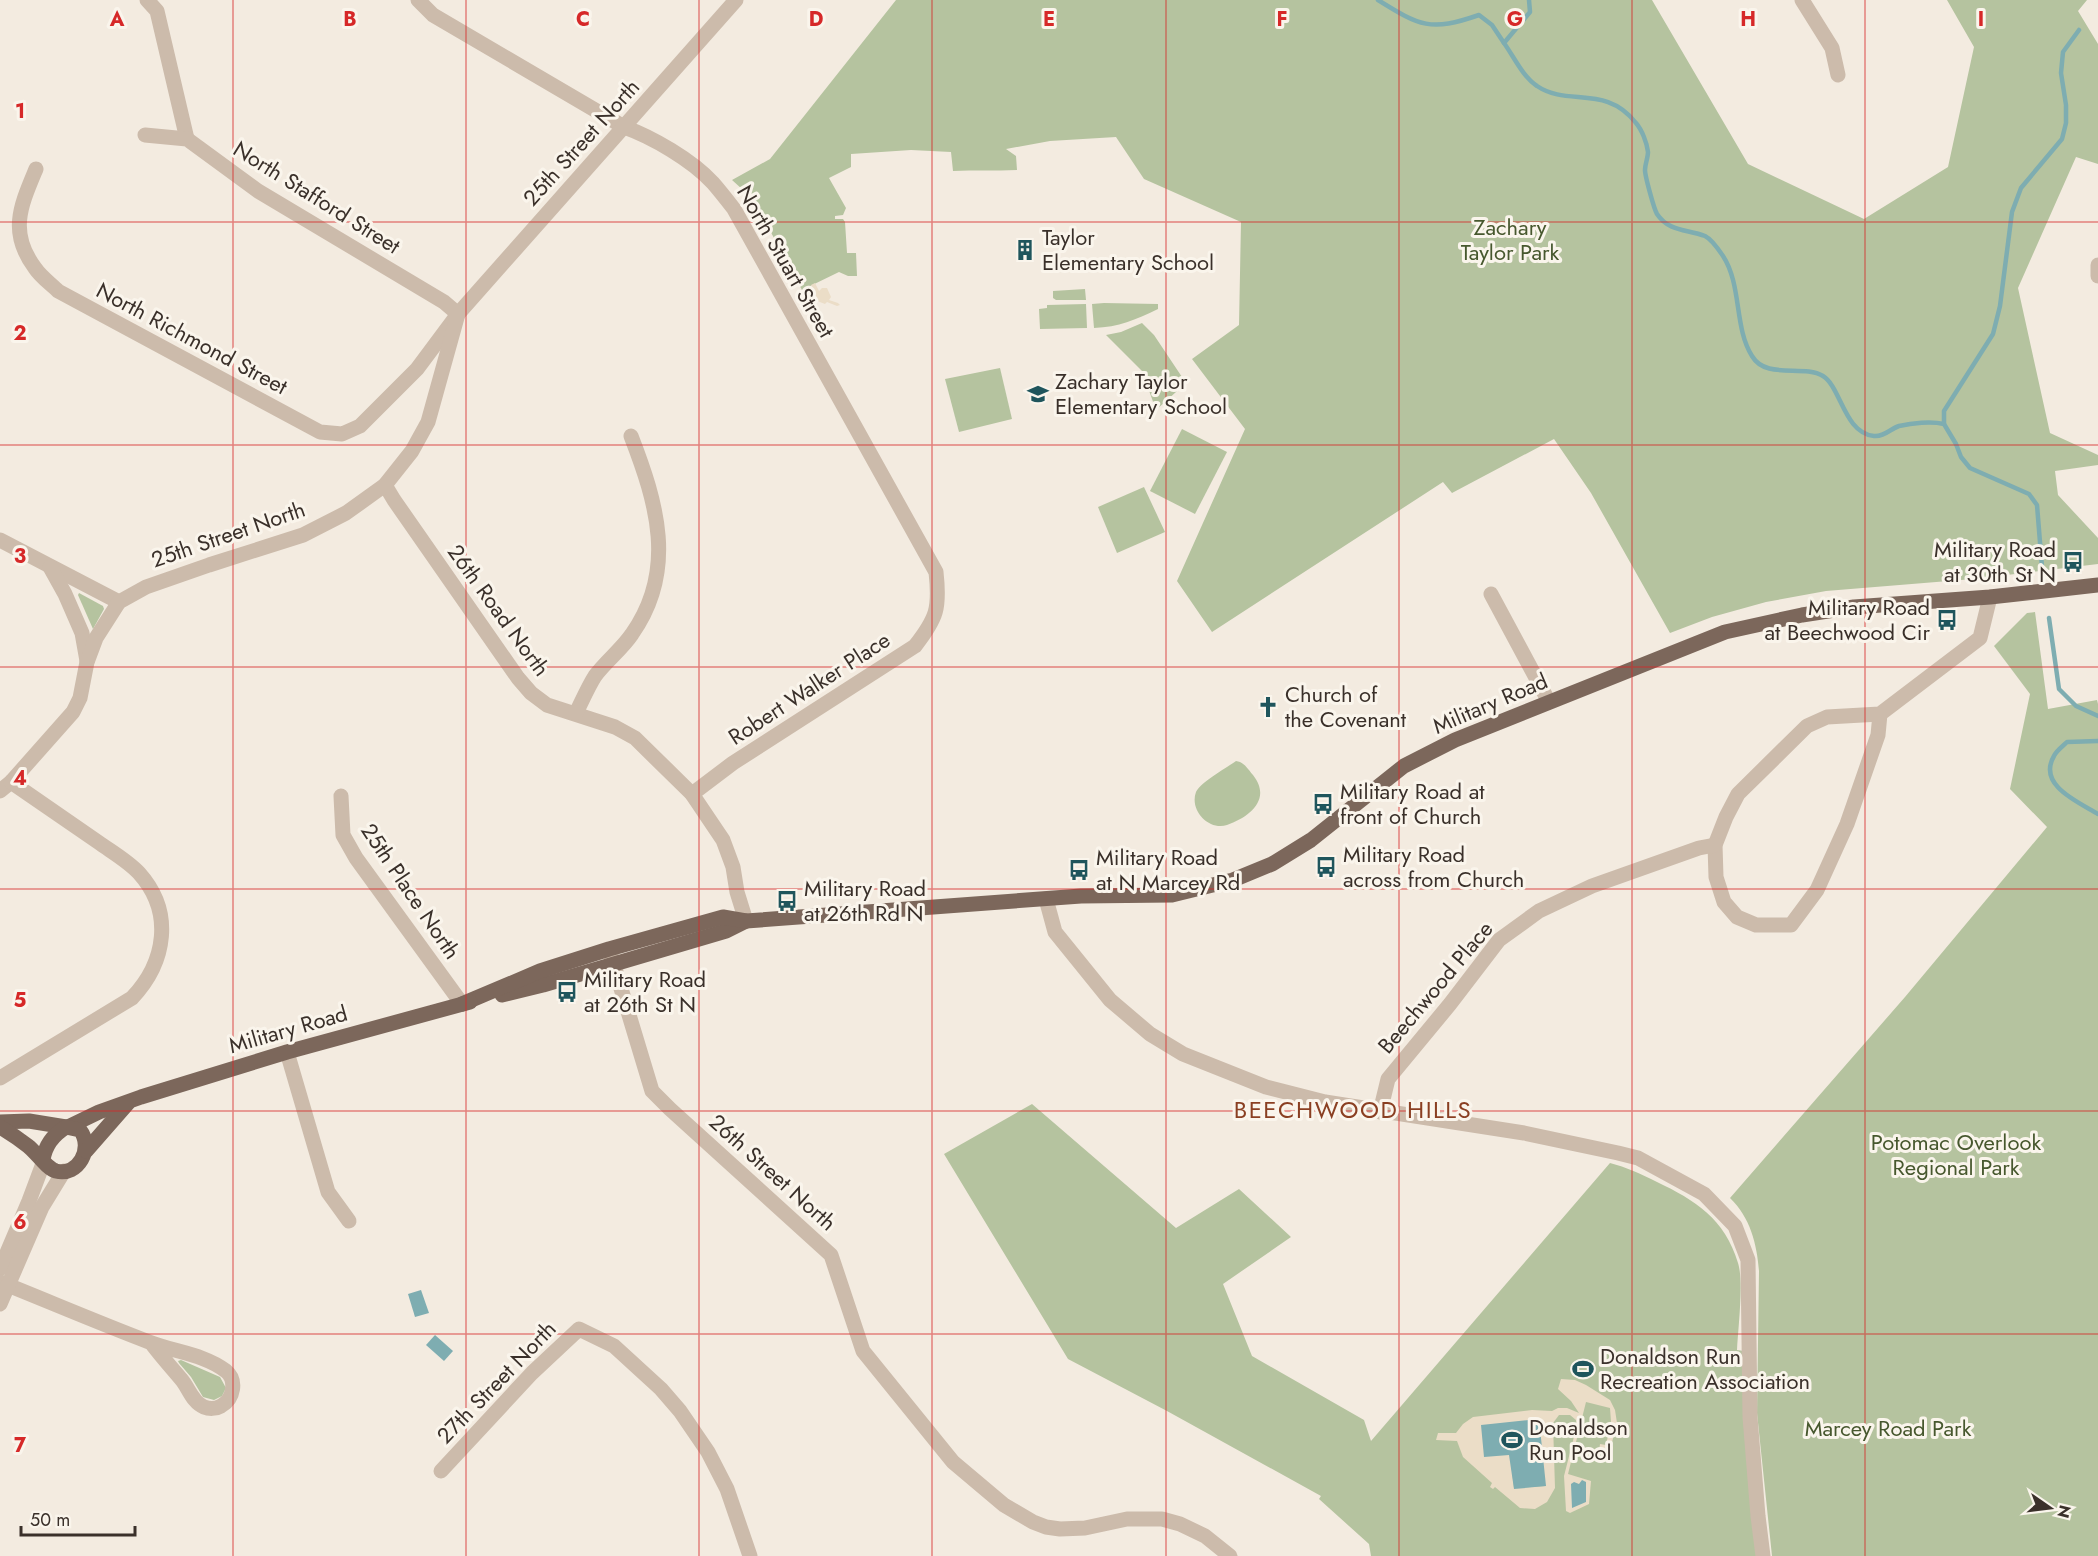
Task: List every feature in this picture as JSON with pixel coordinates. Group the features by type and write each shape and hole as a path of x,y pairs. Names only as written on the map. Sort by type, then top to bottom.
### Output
{"main road":[{"name":"Military Road","path":"68,1127 99,1112 141,1097 287,1052 462,1004 540,971 611,957 723,917 746,921 1046,899 1172,895 1233,880 1272,864 1311,840 1404,766 1455,740 1725,632 1802,615 1854,607 1990,597 2098,585"},
{"name":"Military Road","path":"86,1151 128,1103"},
{"path":"0,1122 29,1121 80,1130 85,1136 86,1151 77,1165 64,1171 54,1170 20,1140 0,1127"},
{"path":"43,1161 44,1152 51,1140 58,1132 68,1127"}],"street":[{"name":"North Stuart Street","path":"418,0 433,15 624,127 638,132 691,164 712,182 734,209 936,572 937,608"},
{"name":"25th Street North","path":"417,369 459,315 736,0"},
{"path":"1802,0 1832,48 1838,75"},
{"path":"145,135 187,139 156,4"},
{"name":"North Stafford Street","path":"187,139 258,191 444,302 459,315"},
{"name":"North Richmond Street","path":"36,169 21,207 19,228 24,248 35,268 58,291 320,432 342,434 360,426 417,369"},
{"path":"2098,265 2098,276"},
{"name":"25th Street North","path":"5,787 73,712 81,698 87,662 96,638 119,602 146,587 303,535 346,513 386,484 412,451 428,422 459,315"},
{"path":"576,713 595,676 632,635 650,602 659,567 659,538 653,499 631,436"},
{"name":"26th Road North","path":"386,484 393,500 518,678 531,693 547,705 615,727 635,738 692,794 723,840 733,867 737,892 746,921"},
{"path":"0,540 119,602"},
{"path":"50,567 82,633 87,662"},
{"path":"1491,594 1549,702"},
{"path":"1880,714 1878,735 1847,824 1817,890 1791,925 1756,925 1737,917 1724,902 1716,877 1715,845 1738,794 1807,726 1827,717 1880,714 1980,638 1990,597"},
{"name":"Robert Walker Place","path":"692,794 733,763 915,646 931,627 937,608"},
{"path":"0,1078 132,998 145,984 157,962 162,944 162,927 156,901 138,873 78,828 5,787"},
{"name":"25th Place North","path":"341,796 343,835 356,858 462,1004"},
{"name":"Beechwood Place","path":"1380,1112 1388,1079 1450,1004 1499,939 1539,911 1592,886 1699,848 1715,845"},
{"path":"1046,899 1055,932 1110,1000 1150,1034 1183,1054 1266,1087 1324,1102 1559,1139 1638,1158 1704,1194 1735,1226 1748,1260 1750,1417 1763,1556"},
{"name":"26th Street North","path":"611,957 652,1091 831,1255 863,1352 953,1462 1004,1505 1046,1527 1085,1528 1127,1519 1162,1519 1180,1524 1205,1536 1230,1556"},
{"path":"287,1052 328,1192 349,1221"},
{"path":"0,1269 43,1161"},
{"path":"0,1304 4,1283 42,1208 64,1171"},
{"path":"4,1283 152,1344 180,1350 227,1372 234,1388 229,1399 221,1406 211,1409 203,1407 194,1400 183,1381 152,1344"},
{"name":"27th Street North","path":"441,1471 532,1372 579,1329 615,1346 661,1389 680,1411 708,1452 727,1489 750,1556"}],"green space":[{"name":"Zachary Taylor Park","path":"896,0 1652,0 1748,164 1864,219 1948,167 1974,47 1947,0 2087,0 2078,11 2098,44 2098,164 2076,157 2018,288 2050,433 2098,455 2098,465 2055,471 2058,495 2098,538 2098,564 1973,579 1826,591 1766,602 1712,617 1670,633 1591,493 1554,439 1452,493 1443,482 1212,632 1177,581 1245,429 1192,359 1239,325 1241,222 1144,179 1116,137 1050,141 1006,149 1016,156 1017,170 953,171 951,152 911,150 851,154 851,167 829,178 846,208 843,215 835,216 835,219 843,219 845,222 847,253 856,253 857,276 848,276 839,272 802,290 753,199 732,180 770,159"},
{"path":"1085,289 1086,300 1056,300 1053,298 1053,291"},
{"path":"1086,304 1087,328 1040,329 1039,309 1047,308 1047,305"},
{"path":"1092,304 1158,304 1158,309 1127,322 1094,328"},
{"path":"1142,323 1154,335 1186,383 1156,410 1142,371 1106,335 1121,332"},
{"path":"1000,368 1012,419 959,432 945,379"},
{"path":"1182,429 1227,452 1195,514 1150,491"},
{"path":"1144,487 1165,532 1117,553 1098,507"},
{"path":"79,593 103,606 104,609 93,629 78,595"},
{"name":"Potomac Overlook Regional Park","path":"2035,612 2048,709 2097,700 2098,704 2098,1556 1772,1556 1757,1413 1758,1261 1747,1222 1730,1198 1905,997 2047,827 2010,789 2030,694 1994,646 2027,613"},
{"path":"1236,761 1245,766 1253,775 1260,792 1259,799 1250,812 1236,822 1220,826 1214,825 1202,818 1198,812 1196,792 1208,780"},
{"path":"1032,1104 1176,1228 1239,1189 1291,1237 1223,1284 1252,1356 1364,1420 1371,1441 1610,1163 1684,1196 1717,1223 1732,1248 1740,1271 1741,1293 1737,1350 1744,1351 1759,1556 1371,1556 1369,1544 1319,1499 1321,1496 1068,1359 944,1154"},
{"path":"181,1360 220,1377 226,1388 222,1396 214,1400 203,1397 179,1363 178,1361"}],"shaded area":[{"path":"815,283 819,291 827,288 831,297 829,300 840,305 827,302 825,304 812,299 815,295 811,285"},
{"path":"1561,1379 1575,1380 1586,1385 1610,1400 1615,1410 1617,1423 1610,1454 1599,1451 1600,1444 1606,1445 1611,1422 1610,1408 1586,1402 1568,1474 1591,1481 1589,1504 1570,1513 1566,1511 1564,1476 1577,1425 1576,1420 1570,1415 1559,1415 1553,1423 1555,1488 1547,1502 1535,1509 1520,1508 1495,1487 1493,1489 1490,1487 1492,1483 1463,1457 1457,1441 1436,1440 1438,1433 1456,1433 1473,1417 1532,1410 1552,1411 1558,1408 1567,1408 1579,1413 1571,1401 1558,1389","holes":["1510,1455 1546,1486 1514,1488"]}],"water":[{"path":"421,1290 429,1313 415,1317 408,1294"},
{"path":"435,1335 453,1351 444,1361 426,1345"},
{"name":"Donaldson Run Pool","path":"1539,1419 1546,1486 1514,1489 1509,1455 1484,1457 1481,1425"},
{"path":"1582,1480 1586,1482 1586,1502 1572,1508 1571,1484 1574,1482 1579,1484"}],"waterway":[{"path":"1378,0 1405,16 1426,24 1437,25 1479,15 1492,25 1504,43"},
{"path":"1529,0 1530,12 1504,43 1523,72 1537,86 1561,95 1600,100 1612,104 1624,111 1636,123 1647,148 1645,173 1657,214 1673,227 1707,237 1723,256 1733,280 1746,345 1758,363 1775,370 1805,371 1823,376 1834,390 1849,419 1864,433 1878,436 1904,425 1944,424"},
{"path":"2042,567 2037,505 2029,494 1970,468 1961,457 1944,424 1944,411 1993,334 2000,306 2012,212 2021,188 2062,139 2066,123 2061,73 2063,52 2079,30"},
{"path":"2049,618 2059,689 2076,706 2098,716"},
{"path":"2098,741 2067,742 2055,754 2050,766 2055,784 2071,798 2098,814"}],"place":[{"name":"Taylor Elementary School","path":"1025,250"},
{"name":"Zachary Taylor Elementary School","path":"1038,394"},
{"name":"Military Road at 30th St N","path":"2073,562"},
{"name":"Military Road at Beechwood Cir","path":"1947,620"},
{"name":"Church of the Covenant","path":"1268,707"},
{"name":"Military Road at front of Church","path":"1323,804"},
{"name":"Military Road across from Church","path":"1326,867"},
{"name":"Military Road at N Marcey Rd","path":"1079,870"},
{"name":"Military Road at 26th Rd N","path":"787,901"},
{"name":"Military Road at 26th St N","path":"567,992"},
{"name":"Donaldson Run Recreation Association","path":"1583,1369"},
{"name":"Donaldson Run Pool","path":"1512,1440"}],"district":[{"name":"BEECHWOOD HILLS","path":"1353,1109"}],"park label":[{"name":"Marcey Road Park","path":"1888,1428"}]}
